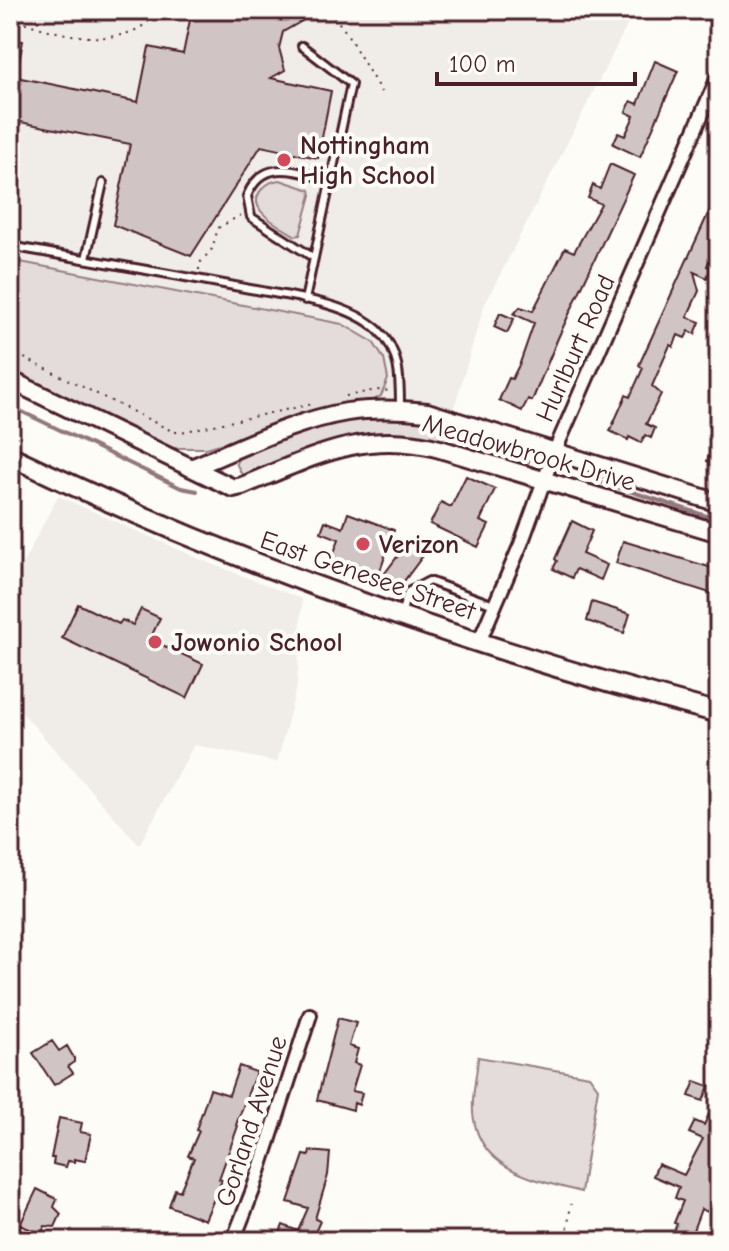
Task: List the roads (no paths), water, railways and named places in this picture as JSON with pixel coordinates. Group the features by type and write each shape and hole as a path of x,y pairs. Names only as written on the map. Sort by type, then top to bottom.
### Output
{"main road":[{"name":"East Genesee Street","path":"10,456 93,496 264,568 479,642 630,690 719,713"}],"street":[{"name":"Hurlburt Road","path":"479,642 521,544 554,453 719,75"},
{"name":"Meadowbrook Drive","path":"10,380 233,488 331,449 362,442 400,441 440,449 719,533"},
{"name":"Meadowbrook Drive","path":"191,468 320,418 348,412 400,409 427,412 719,503"},
{"name":"Gorland Avenue","path":"233,1241 253,1190 310,1015"}],"lane":[{"path":"302,46 351,84 305,300"},
{"path":"314,258 251,217 247,196 256,178 273,170 293,171 330,180"},
{"path":"86,259 103,183"},
{"path":"10,246 197,279 346,311 380,331 392,349 400,369 400,409"},
{"path":"401,615 408,592 429,581 494,605"}],"waterway":[{"path":"10,406 181,488 197,491"},
{"path":"592,479 719,520"}],"place":[{"name":"Nottingham High School","path":"284,160"},
{"name":"Verizon","path":"363,544"},
{"name":"Jowonio School","path":"155,642"}]}
